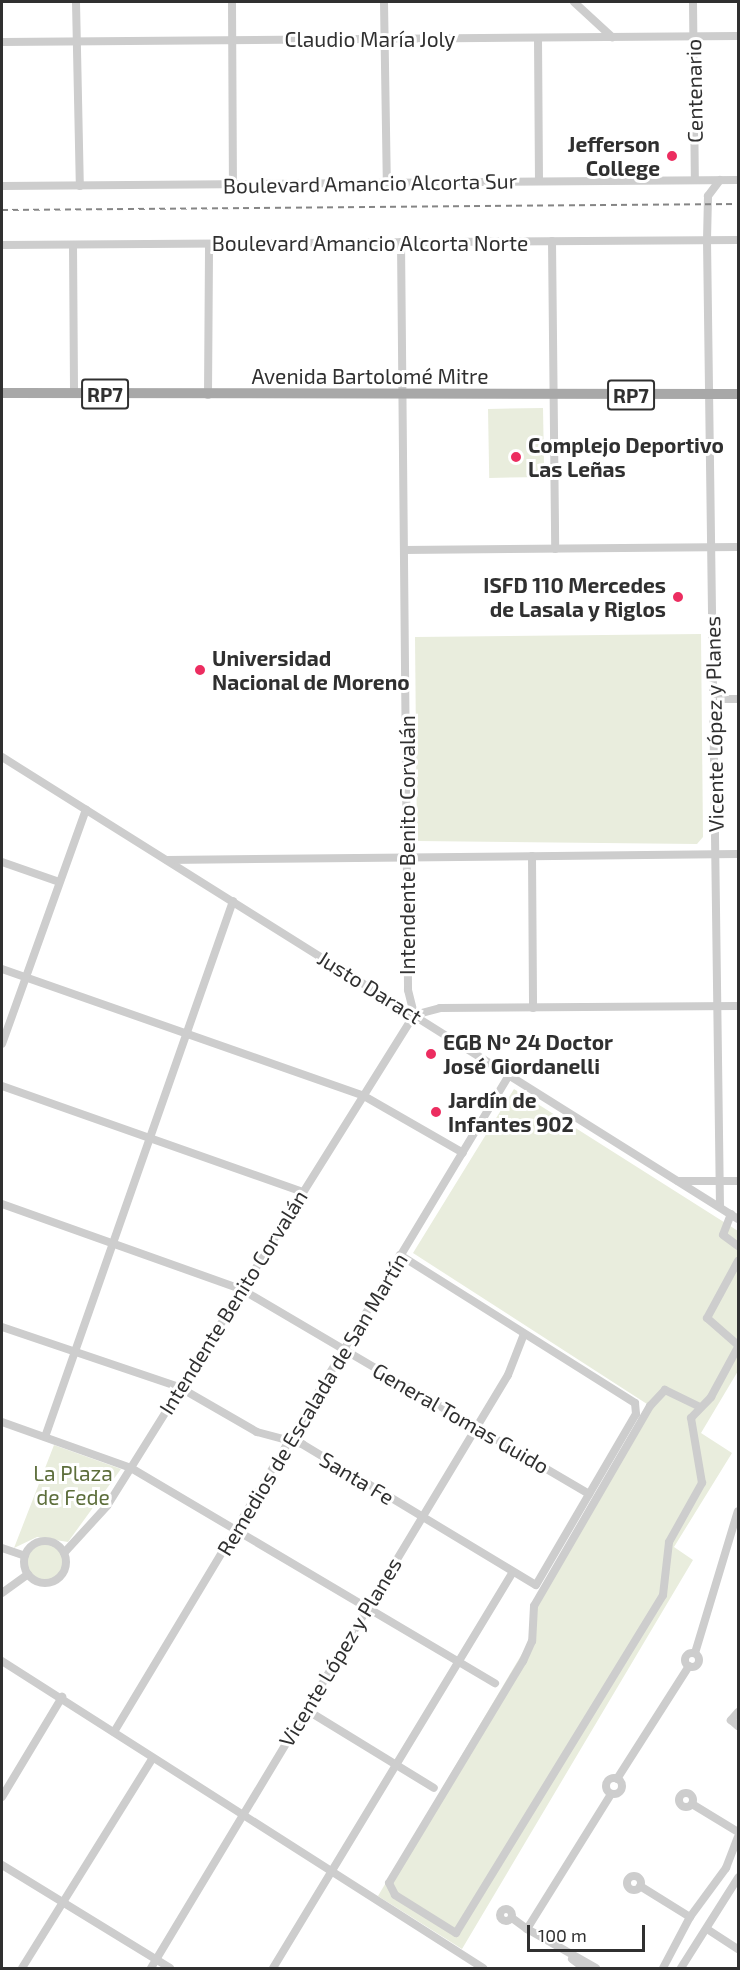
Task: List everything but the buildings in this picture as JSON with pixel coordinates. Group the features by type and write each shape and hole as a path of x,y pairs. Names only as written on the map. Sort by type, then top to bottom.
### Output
{"main road":[{"name":"Avenida Bartolomé Mitre","path":"2,393 402,397 738,394"}],"street":[{"path":"76,2 80,186"},
{"path":"232,2 233,184"},
{"path":"384,2 387,183"},
{"path":"574,2 612,37"},
{"name":"Centenario","path":"693,2 695,180"},
{"name":"Claudio María Joly","path":"2,42 738,36"},
{"path":"538,38 539,181"},
{"path":"695,180 708,196 720,180"},
{"name":"Boulevard Amancio Alcorta Sur","path":"2,186 738,180"},
{"name":"Vicente López y Planes","path":"708,196 708,394 720,1207"},
{"name":"Boulevard Amancio Alcorta Norte","path":"2,245 738,240"},
{"path":"552,241 555,549"},
{"name":"Intendente Benito Corvalán","path":"64,1553 93,1524 131,1468 179,1387 414,1015 408,990 401,242"},
{"path":"208,395 209,244"},
{"path":"74,245 74,394"},
{"path":"404,550 738,547"},
{"path":"713,699 738,699"},
{"name":"Justo Daract","path":"2,757 735,1217"},
{"path":"2,1044 86,810"},
{"path":"166,860 738,854"},
{"path":"532,856 533,1008"},
{"path":"2,862 59,882"},
{"path":"45,1437 233,902"},
{"path":"2,969 364,1096 463,1153"},
{"path":"414,1015 428,1010 738,1006"},
{"name":"Remedios de Escalada de San Martín","path":"114,1732 238,1530 509,1075"},
{"path":"2,1086 303,1192"},
{"path":"678,1181 738,1180"},
{"name":"General Tomas Guido","path":"2,1204 241,1288 589,1494"},
{"path":"735,1217 723,1235 738,1246"},
{"path":"400,1255 635,1403 636,1414 589,1494"},
{"path":"698,1406 672,1390 650,1406 534,1606 532,1641 523,1661 389,1883 394,1895 456,1933 663,1595 669,1542 702,1483 691,1423 698,1406 711,1397 738,1346 707,1318 738,1261"},
{"name":"Santa Fe","path":"2,1327 179,1387 257,1432 292,1440 422,1516 512,1573 536,1585 589,1494"},
{"name":"Vicente López y Planes","path":"151,1968 508,1375 524,1334"},
{"path":"2,1422 131,1468 495,1683"},
{"path":"527,1929 611,1794 621,1791 617,1779 689,1666 686,1657 695,1653 738,1511"},
{"path":"47,1541 64,1553 66,1567 58,1579 44,1583 28,1574 25,1556 34,1545 47,1541"},
{"path":"2,1548 25,1556"},
{"path":"273,1968 512,1573"},
{"path":"2,1593 28,1574"},
{"path":"2,1662 62,1696 152,1759 483,1968"},
{"path":"2,1797 62,1696"},
{"path":"305,1709 434,1788"},
{"path":"738,1712 731,1720 738,1726"},
{"path":"22,1968 152,1759"},
{"path":"692,1804 738,1832"},
{"path":"663,1968 690,1917 726,1868 738,1837"},
{"path":"2,1865 170,1968"},
{"path":"681,1968 738,1878"},
{"path":"640,1886 690,1917"},
{"path":"512,1918 560,1949 596,1968"},
{"path":"707,1929 738,1949"},
{"path":"560,1949 584,1968"}],"green space":[{"name":"Complejo Deportivo Las Leñas","path":"543,408 544,477 489,478 488,409"},
{"path":"701,634 703,837 697,844 417,841 415,637"},
{"path":"514,1089 738,1231 738,1371 701,1433 732,1453 674,1547 693,1560 462,1949 378,1896 529,1642 532,1603 647,1404 413,1253"},
{"name":"La Plaza de Fede","path":"54,1445 121,1469 68,1542 37,1537 14,1548"},
{"path":"45,1541 60,1547 66,1562 60,1577 45,1583 30,1577 24,1562 30,1547"}],"railway":[{"path":"2,210 738,204"}],"place":[{"name":"Jefferson College","path":"672,156"},
{"name":"Complejo Deportivo Las Leñas","path":"516,457"},
{"name":"ISFD 110 Mercedes de Lasala y Riglos","path":"678,597"},
{"name":"Universidad Nacional de Moreno","path":"200,670"},
{"name":"EGB Nº 24 Doctor José Giordanelli","path":"431,1054"},
{"name":"Jardín de Infantes 902","path":"436,1112"}]}
